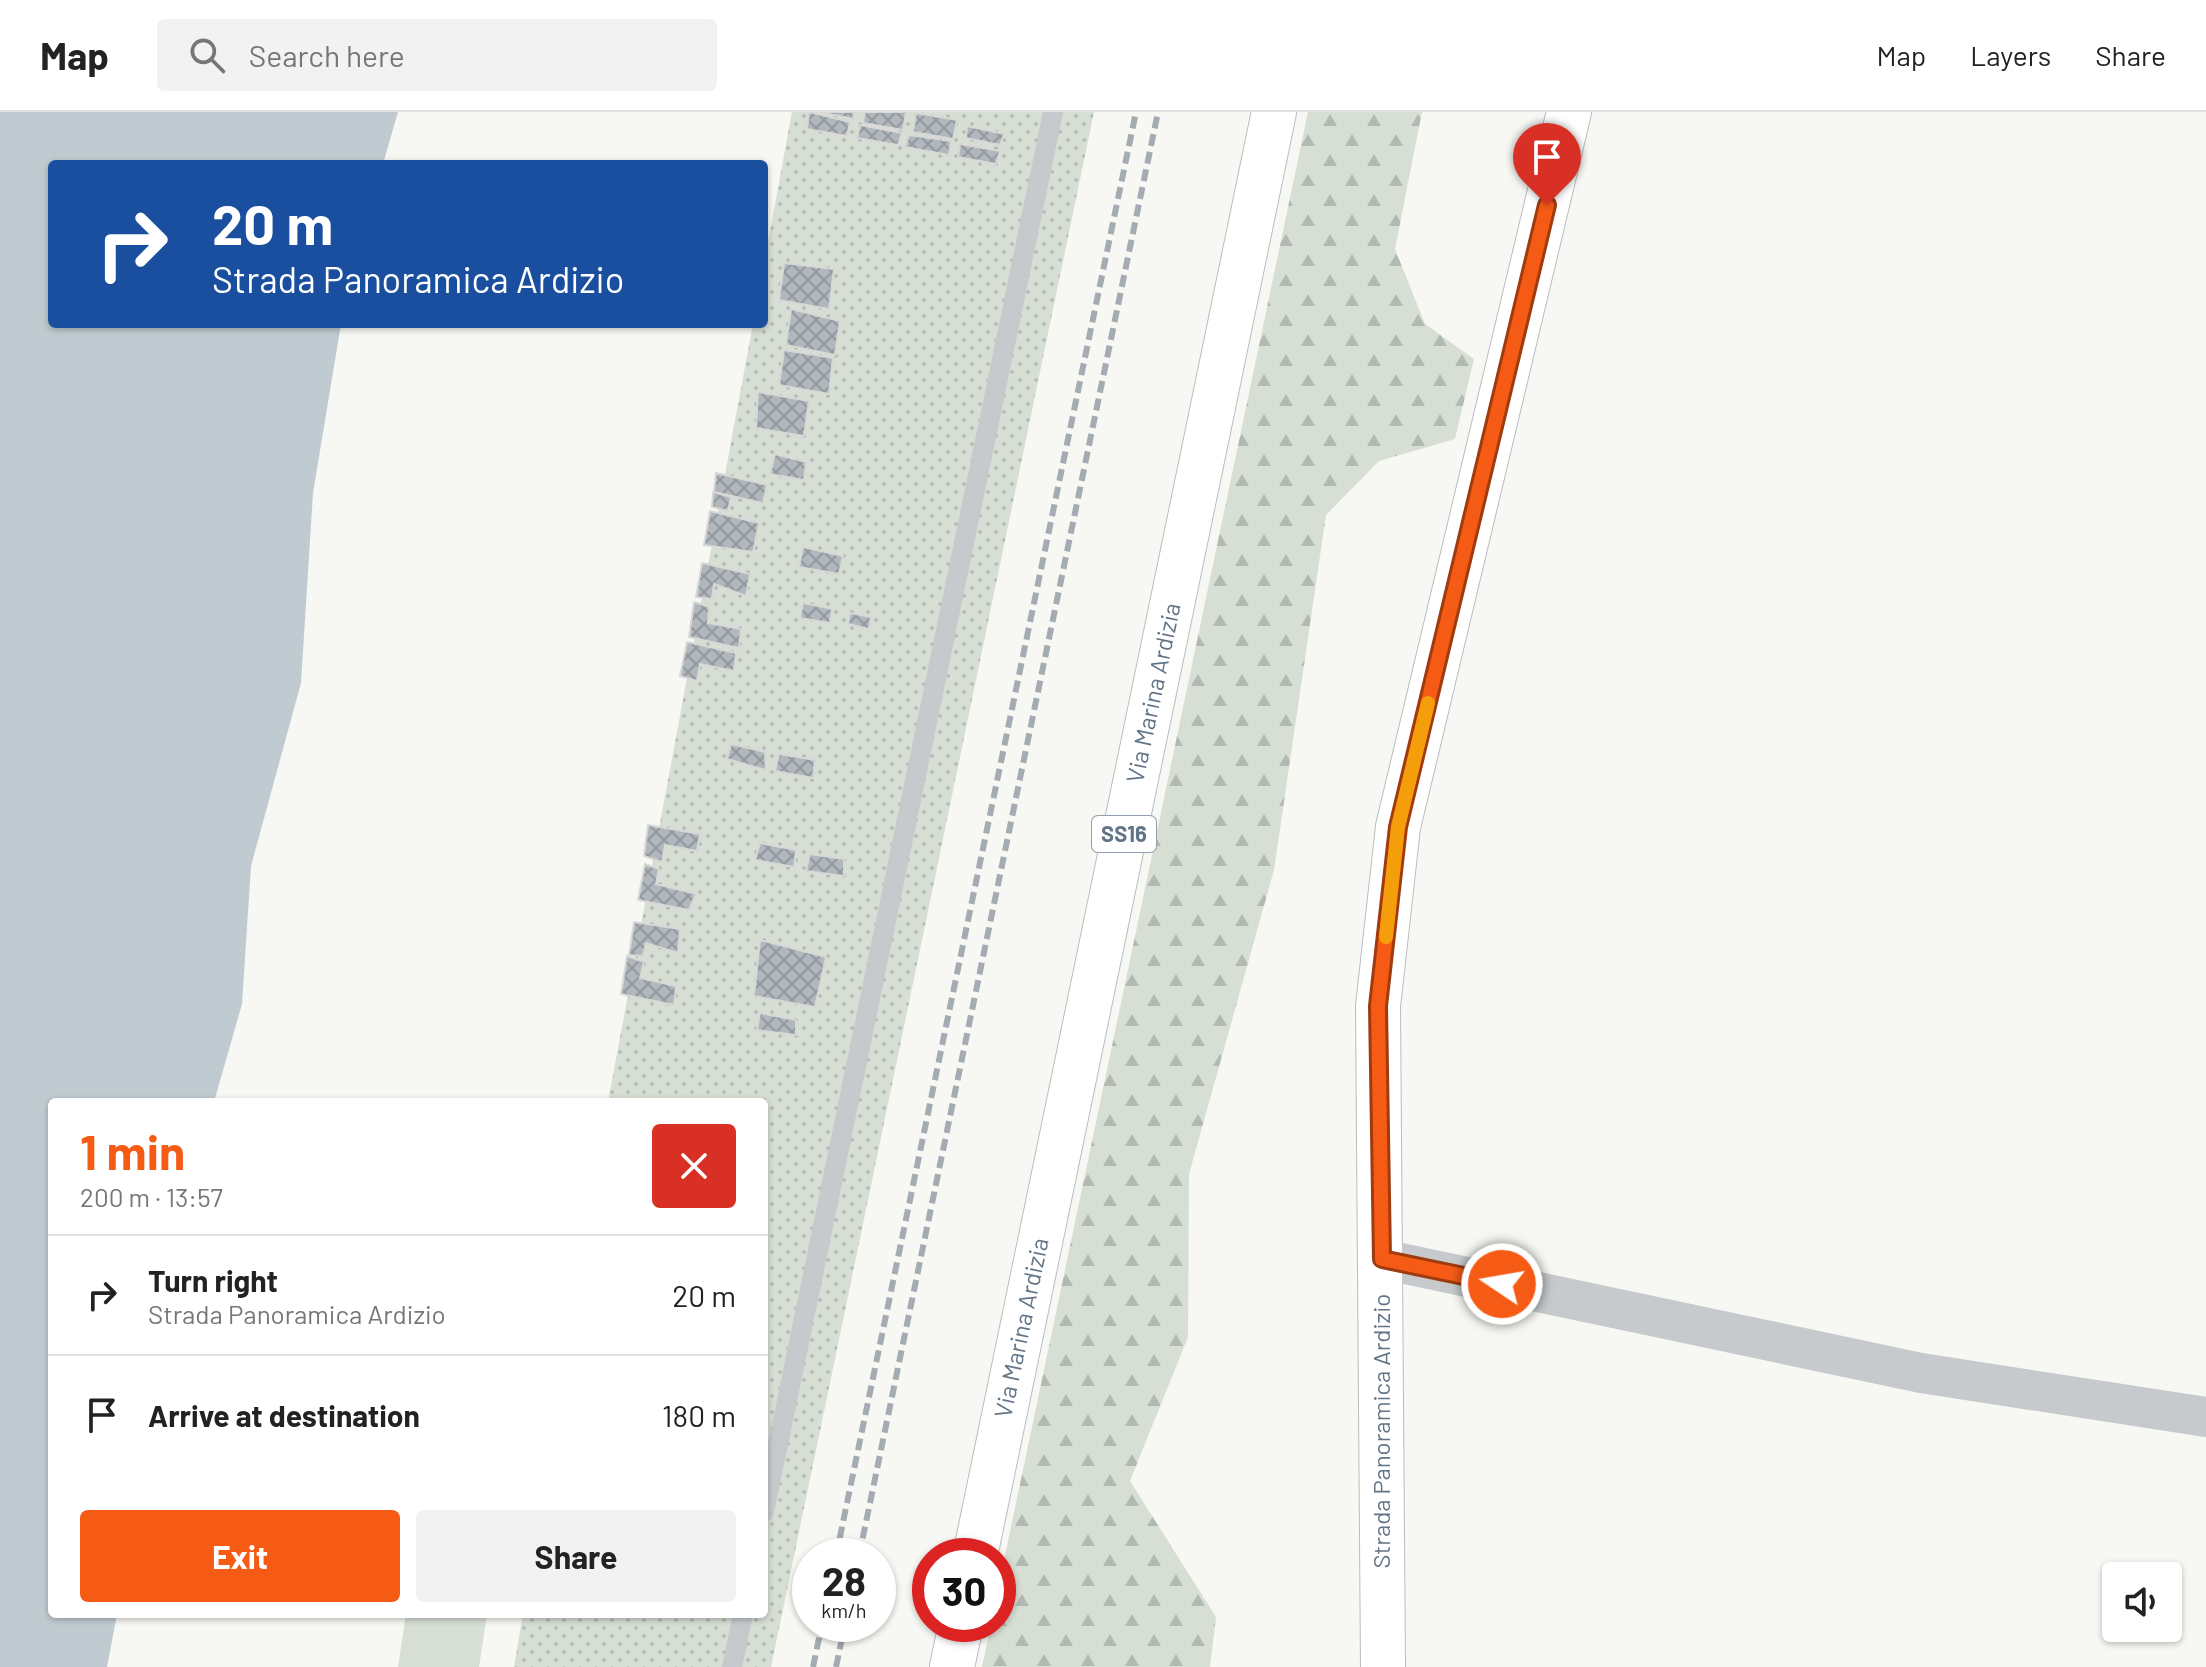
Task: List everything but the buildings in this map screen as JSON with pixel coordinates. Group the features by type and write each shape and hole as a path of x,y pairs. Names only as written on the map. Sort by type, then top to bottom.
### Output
{"main road":[{"name":"Via Marina Ardizia","path":"979,1538 1274,112"},
{"name":"Strada Panoramica Ardizio","path":"1383,1667 1378,1006 1398,827 1569,112"},
{"path":"952,1667 957,1642"}],"street":[{"path":"1382,1259 1921,1373 2206,1417"}],"lane":[{"path":"768,1493 1053,112"},
{"path":"732,1667 742,1618"}],"green space":[{"path":"792,112 1094,112 798,1538 792,1538 792,1566 771,1667 514,1667 522,1618 768,1618 768,1098 609,1098 752,328 768,328 768,242"},
{"path":"1308,112 1422,112 1395,249 1425,324 1474,359 1455,439 1379,461 1326,515 1274,870 1189,1174 1188,1337 1130,1481 1216,1617 1210,1667 982,1667 987,1642 1016,1642 1016,1538 1009,1538"},
{"path":"405,1618 486,1618 479,1667 398,1667"}],"shaded area":[{"path":"0,112 398,112 384,160 48,160 48,328 340,328 313,493 301,683 251,866 242,1004 215,1098 48,1098 48,1618 116,1618 107,1667 0,1667"}],"railway":[{"path":"840,1538 1136,112"},
{"path":"863,1538 1158,112"},
{"path":"813,1667 818,1642"},
{"path":"836,1667 841,1642"}],"slow traffic":[{"path":"1386,937 1398,827 1428,703"}],"route":[{"path":"1502,1284 1382,1259 1378,1006 1398,827 1547,205"}]}
